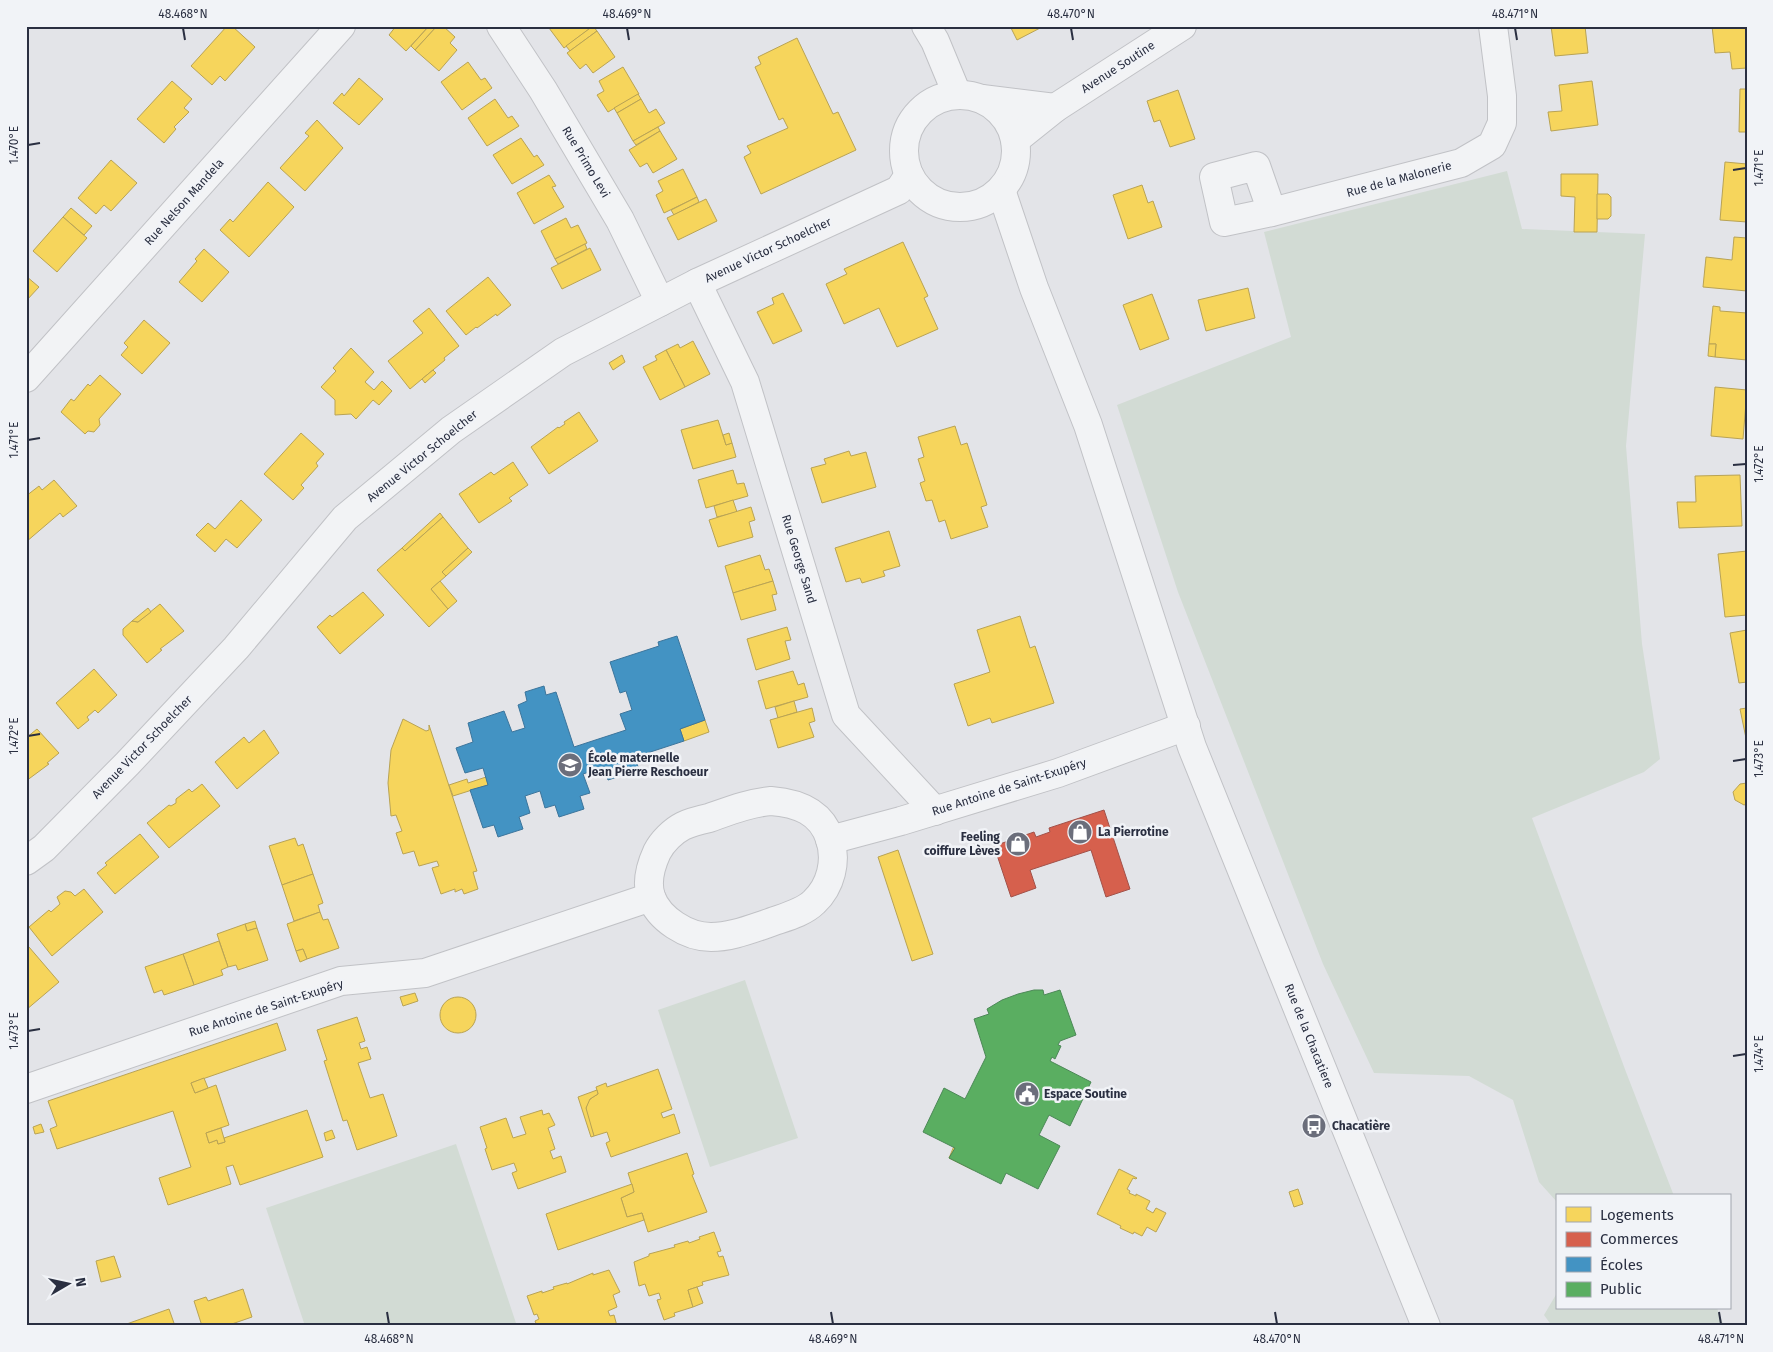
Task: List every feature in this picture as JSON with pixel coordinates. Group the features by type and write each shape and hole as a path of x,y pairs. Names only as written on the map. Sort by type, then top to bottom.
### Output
{"street":[{"name":"Rue Nelson Mandela","path":"26,378 341,26"},
{"name":"Rue Primo Levi","path":"501,26 543,90 620,220 660,302"},
{"path":"926,26 970,97 995,106 1005,116 1016,140 1016,158 1011,175 1001,190 986,201 969,206 951,207 934,201 920,190 909,175 904,157 905,139 912,122 923,108 939,98 970,97 1055,108"},
{"name":"Avenue Soutine","path":"1016,140 1055,108 1182,26"},
{"name":"Rue de la Malonerie","path":"1272,212 1461,163 1492,145 1502,123 1502,96 1493,26"},
{"name":"Avenue Victor Schoelcher","path":"26,860 44,848 230,655 346,518 451,430 563,352 697,283 899,190 909,175"},
{"name":"Rue de la Chacatiere","path":"1001,190 1034,288 1088,425 1189,736 1426,1326"},
{"name":"Rue George Sand","path":"697,283 745,382 846,715 935,811"},
{"name":"Rue Antoine de Saint-Exupéry","path":"830,840 1189,736"},
{"path":"756,802 790,803 803,807 816,815 824,826 830,840 832,871 826,887 814,903 794,914 741,932 709,937 694,934 680,928 663,916 651,897 649,882 652,862 660,846 672,833 684,826 756,802"},
{"name":"Rue Antoine de Saint-Exupéry","path":"26,1089 341,981 425,973 651,897"}],"shaded area":[{"path":"1507,171 1522,229 1645,234 1626,446 1642,644 1660,759 1644,772 1532,818 1673,1194 1556,1194 1556,1201 1539,1182 1513,1100 1469,1076 1374,1073 1323,964 1178,592 1117,405 1291,337 1264,232"},
{"path":"745,980 798,1138 710,1167 658,1010"},
{"path":"456,1144 517,1326 305,1326 266,1208"},
{"path":"1556,1295 1556,1310 1718,1310 1724,1326 1552,1326 1544,1315"}],"building: Logements":[{"path":"227,26 232,26 255,47 225,81 220,76 212,85 191,66"},
{"path":"396,26 429,26 406,51 389,35"},
{"path":"429,26 437,26 415,50 411,46"},
{"path":"437,26 443,26 455,37 450,43 457,50 439,71 415,50"},
{"path":"552,26 593,26 564,48 549,28"},
{"path":"593,26 597,31 570,51 566,46"},
{"path":"1010,26 1044,26 1017,40"},
{"path":"1551,26 1585,26 1588,53 1555,56"},
{"path":"1712,26 1747,26 1747,68 1732,69 1730,52 1715,53"},
{"path":"597,31 615,57 593,73 586,64 580,69 567,53"},
{"path":"797,38 833,114 838,112 856,150 761,194 744,157 751,153 747,146 788,128 783,118 779,120 755,67 761,64 758,57"},
{"path":"468,62 481,80 485,78 492,88 462,110 441,82"},
{"path":"623,67 639,94 608,112 597,95 604,91 599,81"},
{"path":"359,78 383,99 359,125 333,103 342,93 344,96"},
{"path":"172,81 192,99 184,108 189,112 174,127 176,129 164,143 137,119"},
{"path":"1592,81 1598,125 1551,131 1548,112 1562,111 1559,85"},
{"path":"1740,89 1747,89 1747,132 1739,132"},
{"path":"1178,90 1195,139 1170,147 1160,120 1154,122 1147,101"},
{"path":"638,94 641,99 617,113 614,108"},
{"path":"495,99 508,118 512,116 519,126 487,146 468,118"},
{"path":"641,99 649,113 656,109 665,123 633,141 617,113"},
{"path":"317,120 343,148 305,191 280,168 309,136 305,133"},
{"path":"658,127 660,131 636,145 633,141"},
{"path":"660,131 677,159 653,173 647,163 640,167 629,150"},
{"path":"521,138 534,157 537,155 544,165 512,184 493,155"},
{"path":"111,160 137,183 111,211 104,205 96,214 78,198"},
{"path":"1725,162 1747,164 1747,222 1720,220"},
{"path":"683,169 697,197 664,213 656,195 663,191 658,181"},
{"path":"1561,174 1598,174 1597,232 1574,232 1575,197 1561,196"},
{"path":"549,175 556,186 552,187 564,207 534,224 517,193"},
{"path":"268,182 294,207 249,257 220,230 230,219 233,222"},
{"path":"1142,185 1148,203 1153,201 1162,227 1128,239 1113,195"},
{"path":"1597,194 1608,194 1611,197 1611,216 1608,219 1597,219"},
{"path":"697,197 699,202 674,215 671,210"},
{"path":"706,199 717,221 678,240 667,218"},
{"path":"71,208 92,226 84,235 63,217"},
{"path":"63,217 87,238 57,272 33,251"},
{"path":"566,218 571,228 578,225 587,243 555,259 541,231"},
{"path":"1734,237 1747,238 1747,291 1703,287 1706,257 1732,260"},
{"path":"903,242 928,296 924,298 938,329 897,347 879,308 844,324 826,284 847,274 844,269"},
{"path":"585,244 587,249 558,264 555,259"},
{"path":"590,248 601,270 562,289 551,268"},
{"path":"204,249 229,272 202,302 179,282 197,261 195,259"},
{"path":"26,276 39,287 26,301"},
{"path":"488,277 511,305 466,335 446,311"},
{"path":"1248,288 1255,318 1206,331 1198,300"},
{"path":"783,293 802,331 773,344 757,312 774,304 772,298"},
{"path":"1152,294 1169,339 1140,350 1123,305"},
{"path":"1713,306 1720,307 1720,311 1747,313 1747,360 1715,357 1716,344 1709,344"},
{"path":"429,308 459,346 410,389 388,361 423,333 413,321"},
{"path":"144,320 170,343 142,374 121,355 128,347 124,343"},
{"path":"693,341 710,374 685,387 666,350 678,344 680,348"},
{"path":"1709,344 1716,344 1715,357 1708,356"},
{"path":"351,348 374,372 365,382 374,390 382,381 392,391 379,405 373,400 356,419 351,414 335,415 335,400 321,387 336,371 333,368"},
{"path":"666,350 685,387 660,400 643,367 657,360 655,356"},
{"path":"622,355 625,362 613,370 609,363"},
{"path":"433,370 436,373 425,383 422,379"},
{"path":"100,375 121,394 99,419 100,425 94,432 88,431 85,434 61,412 71,399 74,401 88,384 90,386"},
{"path":"1715,387 1747,390 1743,439 1711,436"},
{"path":"579,412 598,441 549,474 531,447"},
{"path":"718,420 726,445 732,443 736,457 693,469 681,430"},
{"path":"955,426 961,445 967,443 987,505 981,507 988,527 951,539 945,520 939,522 932,500 926,501 920,483 925,481 918,459 924,457 918,437"},
{"path":"301,433 324,454 316,463 318,466 301,485 304,488 293,500 264,474"},
{"path":"729,433 732,443 726,445 723,435"},
{"path":"849,451 851,456 866,452 876,487 822,503 811,468 826,464 824,459"},
{"path":"513,462 528,485 509,498 512,501 479,523 459,494 491,472 494,475"},
{"path":"733,470 737,484 744,483 748,496 706,508 698,480"},
{"path":"1740,475 1742,526 1679,528 1677,502 1696,502 1695,476"},
{"path":"54,480 77,506 63,517 60,513 26,542 26,496 39,486 42,490"},
{"path":"241,500 262,520 237,548 226,539 215,552 196,535 208,523 215,529"},
{"path":"733,500 737,512 717,517 714,506"},
{"path":"751,507 755,520 749,522 753,537 718,547 709,520"},
{"path":"440,513 443,517 405,551 402,548"},
{"path":"443,517 468,548 442,572 446,576 431,589 448,609 429,627 377,570 402,548 405,551"},
{"path":"889,531 900,566 883,571 885,576 862,583 860,578 846,582 835,548"},
{"path":"468,548 472,552 446,576 442,572"},
{"path":"1747,551 1747,615 1725,617 1718,554"},
{"path":"760,555 765,570 769,569 773,581 733,593 725,566"},
{"path":"440,581 457,601 448,609 431,589"},
{"path":"773,581 777,594 772,595 776,610 741,620 733,593"},
{"path":"363,592 384,615 340,654 317,627 330,615 332,617"},
{"path":"160,604 184,631 160,649 162,650 147,663 123,635 123,629 132,621 138,622"},
{"path":"148,608 151,612 138,622 132,621"},
{"path":"1020,616 1030,648 1035,646 1054,703 992,723 990,718 968,726 954,684 990,672 977,630"},
{"path":"787,627 791,640 785,641 790,659 756,670 747,639"},
{"path":"1747,630 1747,682 1739,683 1730,633"},
{"path":"94,669 117,695 98,713 95,710 87,717 89,720 78,729 56,703"},
{"path":"793,671 798,685 804,683 808,697 766,709 758,681"},
{"path":"794,701 797,712 778,718 775,707"},
{"path":"812,708 815,721 809,723 814,737 778,748 770,720"},
{"path":"1747,708 1747,743 1740,709"},
{"path":"403,719 426,731 429,730 429,725 477,871 473,872 478,889 464,894 462,889 455,892 455,889 441,894 432,868 439,866 437,861 419,866 414,851 403,854 396,833 402,831 396,815 391,816 388,783 391,750"},
{"path":"705,720 709,732 684,741 680,729"},
{"path":"37,729 59,753 47,763 49,764 26,781 26,738"},
{"path":"264,730 279,753 237,789 215,762 244,737 249,743"},
{"path":"486,777 488,785 453,796 449,785 467,779 468,783"},
{"path":"1747,783 1747,804 1744,805 1735,800 1733,792 1740,784"},
{"path":"202,784 220,806 169,848 147,823 169,805 171,806 176,803 176,799 189,789 192,792"},
{"path":"140,834 159,857 115,894 97,873 107,865 105,863"},
{"path":"295,838 298,846 303,844 313,874 282,885 269,846"},
{"path":"898,850 933,954 912,961 878,857"},
{"path":"313,874 323,903 318,905 320,912 294,921 282,885"},
{"path":"84,889 103,912 52,956 29,927 49,910 51,912 60,904 57,897 65,891 71,892 75,896"},
{"path":"320,912 323,920 328,919 339,948 307,959 303,949 296,951 287,924"},
{"path":"255,921 257,928 247,931 245,924"},
{"path":"245,924 247,931 257,928 268,960 238,970 236,965 228,967 217,934"},
{"path":"219,941 228,967 221,970 223,975 194,985 183,954"},
{"path":"29,947 59,982 26,1010 26,949"},
{"path":"303,949 307,959 300,962 296,951"},
{"path":"183,954 194,985 164,995 162,990 154,993 145,967"},
{"path":"415,993 418,1001 403,1006 400,997"},
{"path":"458,997 465,998 471,1002 475,1008 475,1022 471,1028 465,1032 458,1033 451,1032 445,1028 441,1022 440,1015 441,1008 445,1002 451,998"},
{"path":"357,1017 365,1041 359,1043 361,1049 367,1047 371,1059 358,1063 370,1098 383,1094 397,1136 357,1150 347,1120 343,1121 324,1061 327,1060 317,1030"},
{"path":"277,1023 286,1050 191,1083 195,1093 216,1085 229,1125 206,1133 209,1143 217,1140 218,1144 225,1142 224,1138 307,1110 323,1157 240,1185 233,1165 226,1167 231,1184 168,1205 159,1178 191,1167 173,1111 57,1149 50,1129 57,1126 48,1101"},
{"path":"658,1069 672,1109 661,1113 663,1118 674,1114 680,1133 611,1157 606,1143 610,1141 607,1132 594,1136 586,1114 588,1101 598,1094 596,1087 606,1083 607,1087"},
{"path":"204,1078 208,1088 195,1093 191,1083"},
{"path":"597,1090 598,1094 590,1099 586,1108 594,1136 591,1137 578,1097"},
{"path":"542,1110 543,1115 549,1113 555,1125 548,1128 555,1149 550,1151 553,1159 561,1156 566,1172 518,1189 512,1173 517,1171 514,1163 492,1170 480,1127 506,1118 513,1138 526,1134 520,1117"},
{"path":"964,1122 989,1135 973,1170 949,1158"},
{"path":"41,1124 44,1132 35,1134 33,1127"},
{"path":"221,1128 225,1142 218,1144 217,1140 209,1143 206,1133"},
{"path":"332,1130 335,1138 326,1141 324,1133"},
{"path":"687,1153 694,1174 692,1175 707,1212 648,1232 642,1213 627,1217 621,1198 634,1192 628,1173"},
{"path":"1119,1169 1137,1178 1133,1178 1127,1189 1130,1191 1129,1193 1136,1196 1136,1194 1150,1201 1146,1209 1153,1213 1156,1208 1166,1213 1156,1232 1147,1227 1142,1236 1134,1232 1133,1234 1097,1214"},
{"path":"632,1184 634,1192 621,1198 627,1217 642,1213 644,1220 558,1250 546,1214"},
{"path":"1298,1189 1303,1204 1294,1207 1289,1192"},
{"path":"714,1232 721,1251 717,1252 719,1257 723,1256 729,1275 702,1282 703,1285 688,1290 693,1307 674,1313 675,1316 664,1320 657,1300 661,1299 659,1293 649,1296 645,1284 639,1286 634,1262 649,1256 649,1254 675,1247 674,1245 688,1241 689,1243"},
{"path":"114,1256 121,1277 101,1282 96,1261"},
{"path":"609,1270 620,1292 613,1295 617,1307 608,1311 610,1316 614,1315 617,1326 537,1326 535,1321 539,1319 537,1314 534,1315 527,1296 554,1289 553,1287 567,1284 593,1273 593,1275"},
{"path":"697,1287 703,1303 693,1307 688,1290"},
{"path":"243,1289 252,1317 226,1326 214,1324 202,1326 194,1301 206,1297 208,1301"},
{"path":"169,1309 175,1326 121,1326"}],"building: Commerces":[{"path":"1104,810 1130,889 1106,897 1091,850 1030,870 1036,888 1011,897 994,846 1034,832 1036,837 1050,832 1049,828"}],"building: Écoles":[{"path":"677,636 705,720 680,729 684,741 635,757 639,770 608,780 604,767 583,774 590,793 580,796 584,809 559,817 555,805 545,808 540,791 525,796 530,813 519,817 523,829 498,837 494,825 483,828 470,790 488,785 483,768 465,773 456,748 473,742 468,723 504,711 512,732 525,728 518,705 527,701 525,692 544,686 546,695 556,692 574,747 626,730 620,714 632,710 626,691 620,693 610,662 659,646 658,642"}],"building: Public":[{"name":"Espace Soutine","path":"1034,990 1043,990 1044,995 1060,990 1076,1035 1060,1041 1058,1045 1061,1046 1055,1059 1052,1057 1050,1061 1091,1082 1070,1126 1049,1115 1039,1135 1060,1146 1038,1189 1006,1173 1001,1184 949,1158 955,1148 923,1132 944,1088 965,1099 986,1057 974,1019 989,1014 987,1009 1002,1000"}],"place":[{"name":"École maternelle Jean Pierre Reschoeur","path":"570,765"},
{"name":"La Pierrotine","path":"1080,832"},
{"name":"Feeling coiffure Lèves","path":"1018,844"},
{"name":"Espace Soutine","path":"1027,1094"},
{"name":"Chacatière","path":"1314,1126"}]}
